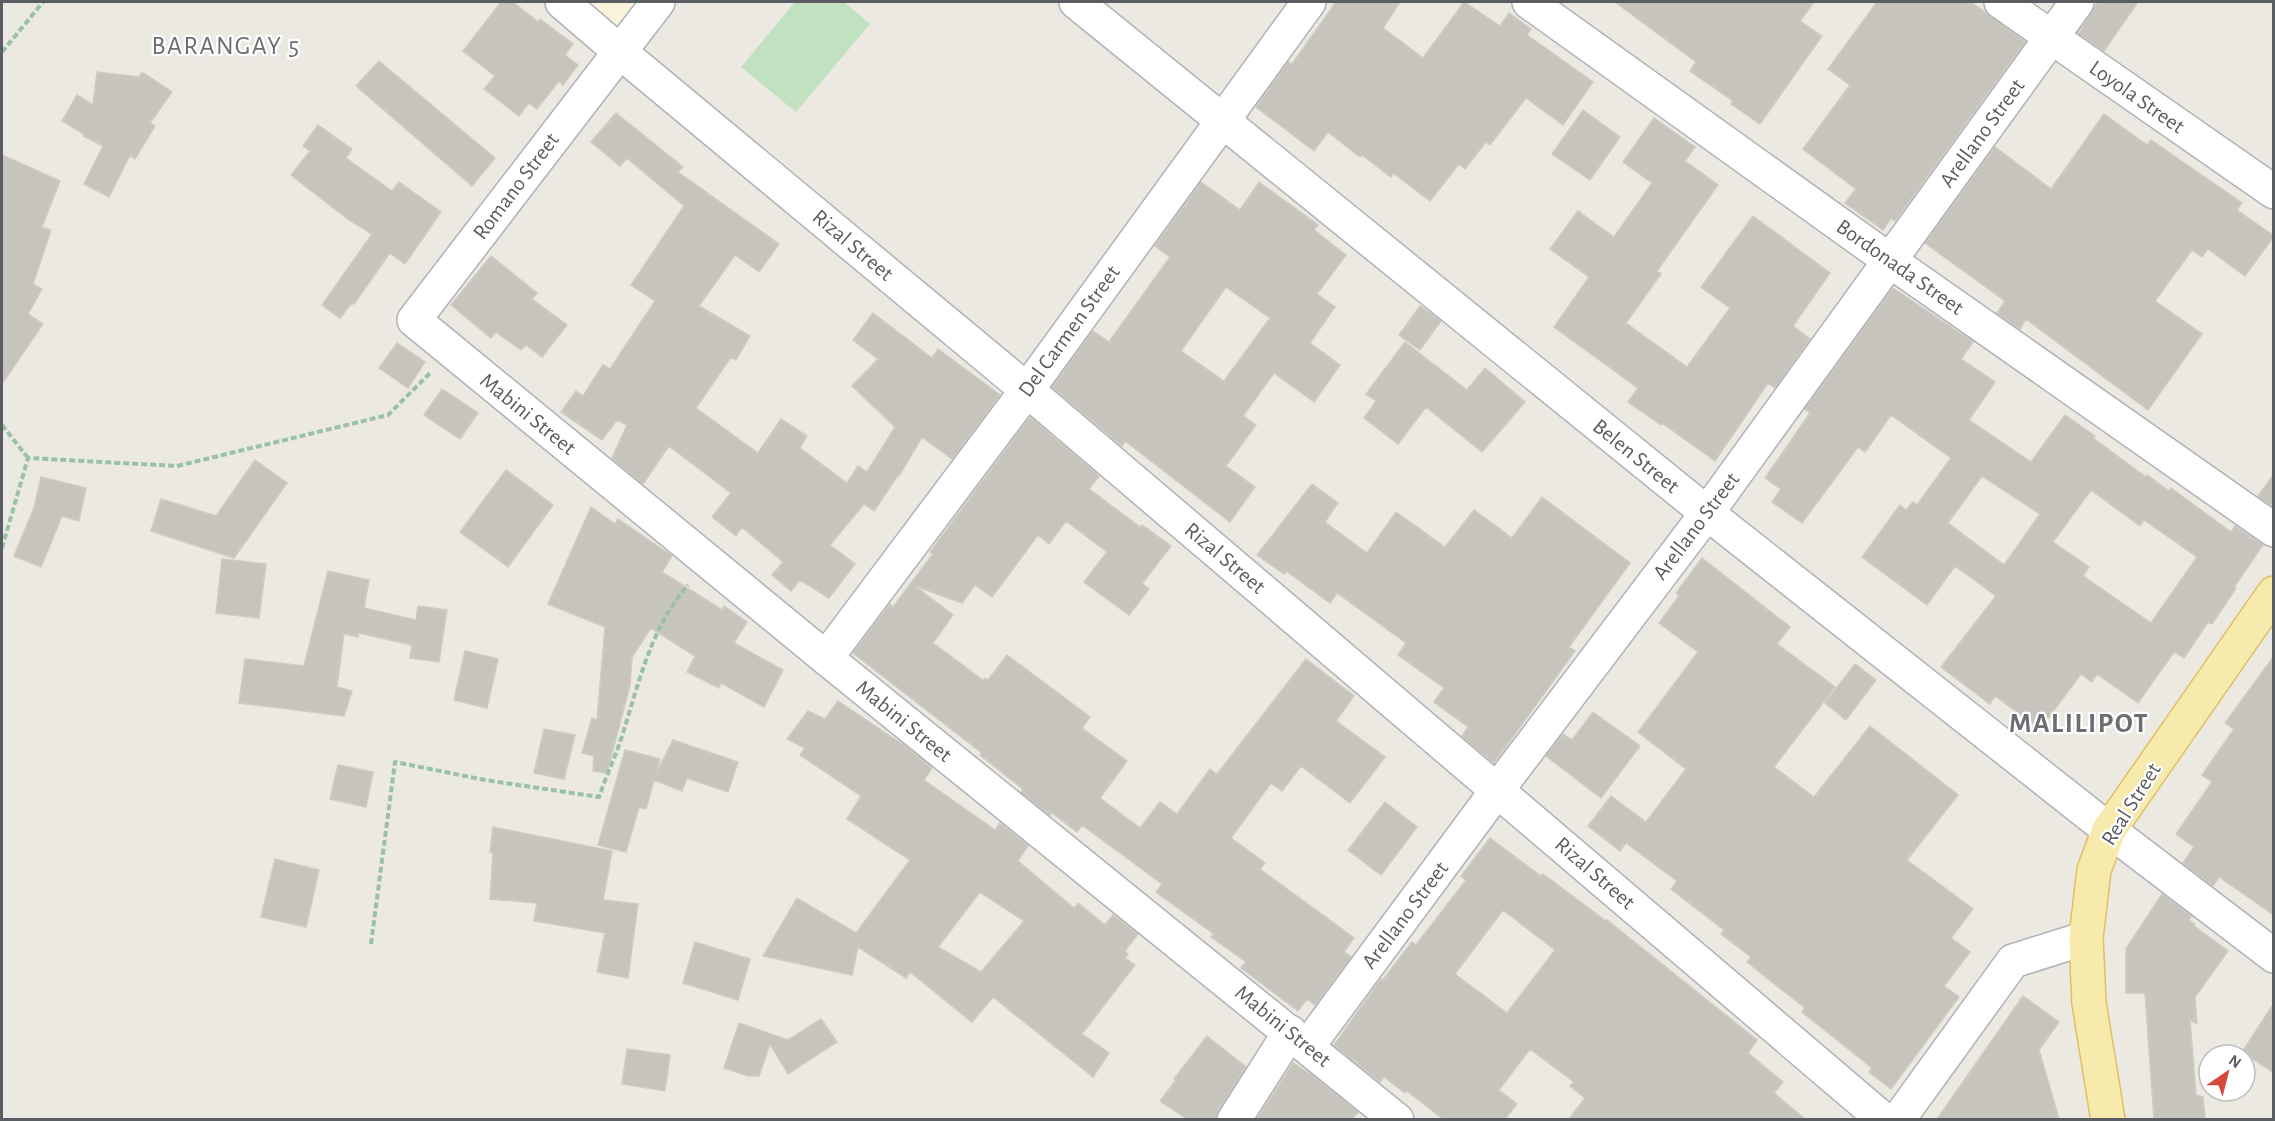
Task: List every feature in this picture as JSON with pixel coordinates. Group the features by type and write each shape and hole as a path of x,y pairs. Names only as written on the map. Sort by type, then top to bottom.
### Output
{"main road":[{"name":"Real Street","path":"2108,1119 2089,1004 2086,938 2094,870 2109,830 2274,593"}],"street":[{"name":"Rizal Street","path":"562,2 1027,390 1884,1119"},
{"name":"Belen Street","path":"1076,2 1707,513 2109,830 2274,956"},
{"name":"Del Carmen Street","path":"826,658 1027,390 1309,2"},
{"name":"Bordonada Street","path":"1529,2 1889,260 2274,530"},
{"name":"Loyola Street","path":"2001,2 2274,192"},
{"name":"Arellano Street","path":"1234,1119 1498,789 1707,513 2077,2"},
{"name":"Romano Street","path":"414,320 657,3"},
{"name":"Mabini Street","path":"414,320 826,658 1397,1119"},
{"path":"1898,1119 2013,961 2086,938"}],"path":[{"path":"2,52 42,2"},
{"path":"2,425 28,458 177,466 388,415 452,352"},
{"path":"2,548 28,458"},
{"path":"371,944 395,762 485,780 599,797 619,745 651,642 675,601 709,562"}],"shaded area":[{"path":"587,2 637,2 616,26"}],"green space":[{"path":"795,2 844,2 870,24 796,112 741,67"}],"building":[{"path":"501,2 513,2 538,22 540,19 573,44 565,55 578,65 563,85 559,81 537,109 529,103 519,116 484,89 495,76 463,51"},
{"path":"1336,2 1400,2 1383,28 1423,58 1464,2 1500,26 1509,13 1531,29 1527,35 1593,82 1563,125 1526,98 1490,145 1486,142 1465,169 1459,164 1430,201 1393,173 1391,177 1362,155 1360,157 1328,132 1314,151 1256,107 1288,62 1292,64"},
{"path":"1615,2 1814,2 1800,21 1822,36 1760,124 1731,104 1733,101 1690,71 1696,62"},
{"path":"1877,2 1971,2 2025,42 1895,221 1891,218 1883,230 1845,203 1856,189 1803,149 1850,85 1828,69"},
{"path":"2098,2 2138,2 2104,51 2078,33"},
{"path":"379,61 495,158 472,186 356,86"},
{"path":"97,72 139,77 142,72 172,92 150,123 155,126 135,159 130,155 109,197 84,184 103,146 83,136 84,134 62,121 77,95 93,105"},
{"path":"1583,110 1620,137 1590,180 1552,154"},
{"path":"616,113 683,167 678,172 779,244 759,272 735,255 699,306 750,336 736,360 731,357 696,408 758,453 781,419 807,436 800,448 847,483 858,466 867,472 895,427 852,386 878,359 853,340 873,313 932,358 938,349 1000,395 952,459 922,437 899,476 874,511 864,504 830,545 855,564 829,598 800,580 791,591 772,575 783,562 742,527 736,536 712,517 731,493 669,446 643,484 612,458 627,425 617,420 602,440 561,412 576,391 583,396 603,365 610,369 655,301 631,285 684,206 627,158 620,166 591,142"},
{"path":"2104,114 2147,145 2151,140 2242,203 2237,210 2274,236 2245,276 2208,249 2202,257 2192,250 2155,301 2202,334 2148,410 2026,319 2020,329 1997,313 2005,301 1925,243 1995,147 2051,189"},
{"path":"1654,118 1695,147 1685,161 1718,185 1657,271 1661,274 1626,323 1687,367 1730,308 1701,287 1753,216 1830,273 1793,326 1810,339 1775,388 1768,383 1715,461 1628,402 1638,388 1554,327 1589,277 1550,249 1578,211 1614,237 1652,183 1623,162"},
{"path":"318,125 352,149 346,158 392,191 399,182 441,212 405,264 390,253 354,304 352,303 340,318 322,305 372,234 349,220 291,175 310,151 303,146"},
{"path":"2,155 60,181 42,227 51,230 33,284 42,289 28,314 43,324 2,384"},
{"path":"1201,182 1240,210 1259,182 1318,225 1314,230 1346,255 1317,294 1335,307 1310,343 1340,365 1314,402 1274,373 1243,416 1256,425 1226,466 1255,487 1230,522 1125,441 1122,446 1052,387 1093,331 1109,342 1170,257 1155,246","holes":["1226,287 1270,318 1224,381 1181,351"]},
{"path":"491,256 537,293 532,299 567,325 542,357 526,345 521,350 496,332 491,338 451,305"},
{"path":"1893,288 1973,342 1961,359 1995,382 1969,420 2031,462 2065,415 2146,477 2147,475 2169,491 2171,488 2231,532 2235,526 2263,545 2212,624 2208,622 2184,658 2174,652 2138,703 2097,674 2092,682 2081,674 2040,729 1995,696 1990,704 1941,667 1996,596 1955,566 1927,605 1862,557 1900,505 1906,510 1913,502 1917,505 1951,458 1891,415 1865,452 1858,447 1802,523 1772,502 1781,489 1765,478 1810,413 1805,409","holes":["1982,476 2040,514 2004,565 1948,523","2091,490 2140,526 2144,520 2197,557 2151,623 2083,576 2089,567 2053,542"]},
{"path":"1420,306 1441,321 1420,350 1399,335"},
{"path":"1405,342 1467,390 1485,368 1525,402 1482,452 1426,407 1398,444 1364,418 1376,401 1366,394"},
{"path":"397,343 425,362 408,388 379,368"},
{"path":"442,389 478,413 460,439 424,415"},
{"path":"1030,417 1099,476 1089,489 1140,527 1142,525 1171,546 1142,584 1149,589 1129,615 1084,582 1107,552 1066,521 1049,544 1038,535 992,597 975,585 962,603 915,586 953,615 933,643 983,680 985,678 988,680 1007,655 1090,717 1082,728 1127,761 1100,798 1140,828 1160,802 1177,814 1210,769 1217,774 1306,659 1354,696 1336,721 1385,757 1350,803 1301,766 1282,791 1271,783 1231,838 1265,863 1260,869 1354,938 1344,952 1351,957 1315,1005 1307,999 1298,1011 1241,968 1246,962 1211,937 1214,934 1156,892 1162,884 1082,825 1077,832 1052,813 1050,815 1021,792 1023,789 980,755 982,753 853,653 890,604 893,607 933,554 930,552"},
{"path":"255,460 287,483 234,558 151,531 161,499 216,516"},
{"path":"506,470 553,505 508,567 460,532"},
{"path":"2274,474 2274,507 2258,496"},
{"path":"41,477 86,488 79,521 62,516 41,567 14,556 34,508"},
{"path":"1312,484 1338,503 1325,522 1367,553 1396,512 1445,547 1474,510 1512,538 1542,497 1630,563 1569,647 1575,651 1494,763 1462,736 1468,727 1434,702 1444,688 1398,655 1406,643 1337,593 1330,603 1286,571 1284,574 1257,555"},
{"path":"591,507 615,524 618,519 672,556 662,572 722,610 724,606 747,622 734,643 783,670 764,707 721,683 719,688 687,672 695,656 651,628 632,657 630,685 607,773 593,771 594,756 582,753 592,718 597,720 605,627 548,604"},
{"path":"1702,558 1790,627 1777,644 1835,687 1774,767 1814,797 1870,726 1958,795 1907,860 1973,909 1951,938 1970,952 1944,986 1959,997 1891,1089 1869,1072 1872,1068 1802,1012 1805,1008 1747,962 1751,957 1721,934 1724,930 1671,889 1677,881 1626,843 1620,851 1588,826 1611,796 1646,822 1686,769 1638,732 1698,652 1659,623 1679,596 1676,593"},
{"path":"222,559 266,564 259,618 216,613"},
{"path":"328,571 369,580 364,608 416,620 418,606 447,610 439,662 410,658 412,645 359,633 358,637 344,634 337,687 352,691 344,716 239,703 245,659 304,666"},
{"path":"465,651 498,659 487,708 454,700"},
{"path":"2274,656 2274,915 2219,877 2213,886 2183,863 2194,847 2176,834 2212,782 2202,775 2234,729 2225,723"},
{"path":"1855,664 1876,680 1846,720 1825,703"},
{"path":"838,701 905,746 932,768 924,780 995,830 1000,823 1028,846 1018,861 1074,908 1078,903 1105,925 1113,915 1138,934 1125,951 1128,954 1125,958 1135,965 1082,1034 1109,1053 1093,1077 993,997 972,1022 910,972 906,978 858,947 852,975 763,956 797,898 856,933 910,860 847,819 861,796 800,755 805,748 787,739 808,711 825,719","holes":["980,892 1024,921 981,972 938,947"]},
{"path":"1593,712 1640,746 1601,798 1546,756 1563,734 1572,740"},
{"path":"544,729 575,735 564,779 534,773"},
{"path":"673,740 738,762 728,792 687,778 682,791 654,780 646,809 639,807 626,852 598,845 625,750 660,759 656,774"},
{"path":"338,765 373,772 366,807 330,799"},
{"path":"1385,802 1417,827 1381,875 1348,850"},
{"path":"493,827 612,851 603,900 638,904 628,978 597,972 605,933 534,921 537,903 490,899 493,853 490,852"},
{"path":"1490,838 1541,876 1543,874 1607,920 1757,1040 1748,1053 1783,1082 1774,1093 1805,1119 1569,1119 1585,1098 1570,1086 1574,1082 1530,1049 1499,1090 1517,1104 1505,1119 1443,1119 1407,1091 1405,1093 1384,1077 1380,1082 1334,1045 1381,979 1382,981 1412,942 1416,945 1466,880 1461,876","holes":["1503,910 1555,950 1507,1013 1455,974"]},
{"path":"275,859 319,870 306,927 261,917"},
{"path":"2162,894 2191,916 2189,920 2195,924 2194,926 2228,951 2195,997 2197,1024 2190,1020 2197,1103 2204,1103 2205,1119 2154,1119 2145,993 2126,993 2126,949"},
{"path":"695,942 750,959 738,1000 683,983"},
{"path":"2023,996 2059,1022 2039,1050 2059,1119 1937,1119"},
{"path":"2274,1003 2274,1073 2257,1062 2257,1043 2248,1043"},
{"path":"821,1019 837,1042 788,1074 770,1044 759,1076 748,1076 724,1068 739,1023 788,1040"},
{"path":"1207,1036 1246,1067 1218,1110 1215,1119 1187,1119 1160,1101"},
{"path":"627,1049 670,1055 665,1091 622,1084"},
{"path":"1293,1063 1312,1075 1358,1112 1352,1119 1257,1119"}],"district":[{"name":"BARANGAY 5","path":"226,46"},
{"name":"MALILIPOT","path":"2079,724"}]}
